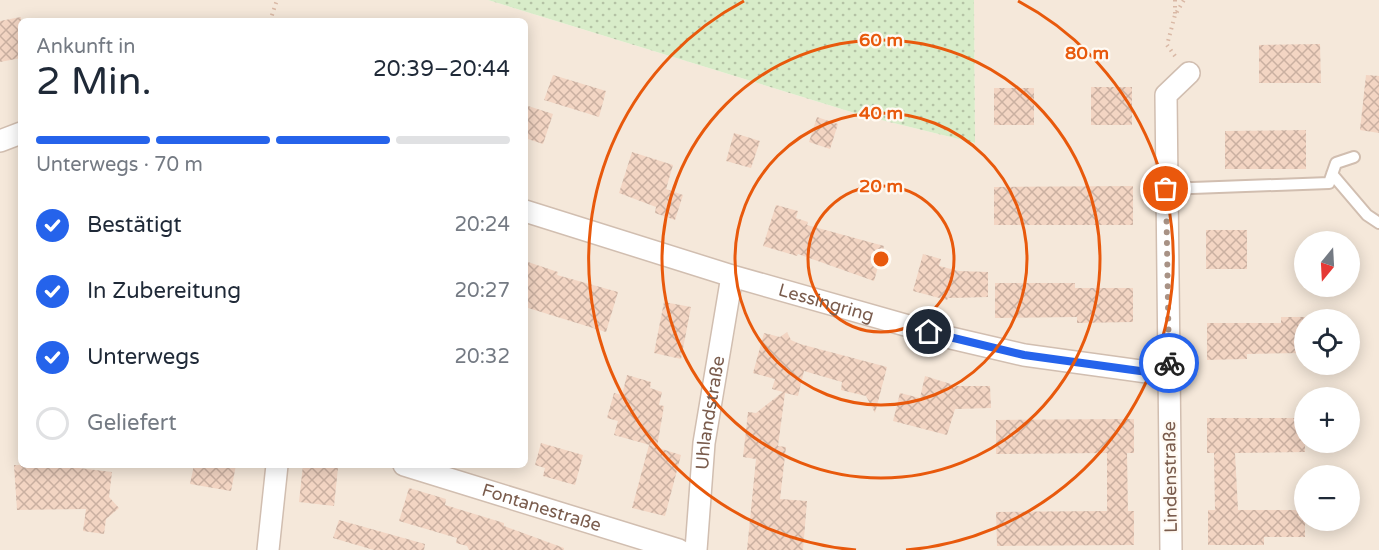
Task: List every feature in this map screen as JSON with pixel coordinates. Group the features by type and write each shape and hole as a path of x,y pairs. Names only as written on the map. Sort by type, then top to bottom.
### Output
{"street":[{"name":"Lindenstraße","path":"1172,550 1166,95 1189,73"},
{"path":"0,141 18,134"},
{"name":"Lessingring","path":"528,212 732,276 951,338 1024,355 1169,375"},
{"name":"Uhlandstraße","path":"696,550 704,443 732,276"},
{"path":"268,550 277,468"},
{"name":"Fontanestraße","path":"414,468 679,550"}],"lane":[{"path":"1166,189 1329,183 1336,163 1354,157"},
{"path":"1332,174 1367,215 1379,223"}],"path":[{"path":"271,18 277,0"},
{"path":"1175,0 1175,15 1167,45 1189,73"},
{"path":"1175,15 1184,0"}],"shaded area":[{"path":"0,0 488,0 861,115 975,143 974,0 1379,0 1379,550 0,550"}],"green space":[{"path":"488,0 974,0 975,143 861,115"}],"building":[{"path":"21,17 18,18 18,59 0,62 0,21"},
{"path":"1320,44 1321,83 1259,83 1259,45"},
{"path":"553,75 606,91 599,117 544,100"},
{"path":"1366,75 1379,76 1379,133 1360,130"},
{"path":"1091,87 1132,87 1132,125 1091,125"},
{"path":"994,88 1034,88 1034,125 994,125"},
{"path":"528,106 553,114 543,144 528,139"},
{"path":"817,117 838,124 830,149 809,142"},
{"path":"1306,130 1306,169 1225,169 1225,131"},
{"path":"734,133 760,141 751,168 726,161"},
{"path":"632,152 673,165 666,189 683,195 675,220 655,213 656,207 619,193"},
{"path":"1133,186 1133,225 994,225 994,187"},
{"path":"776,205 798,211 796,218 808,222 807,225 884,246 874,281 798,254 797,256 763,246"},
{"path":"1206,230 1247,230 1247,269 1206,269"},
{"path":"923,254 941,259 939,266 959,271 988,272 988,297 948,298 947,300 913,291"},
{"path":"528,262 558,272 557,275 618,292 606,332 528,308"},
{"path":"995,283 1075,283 1075,288 1133,288 1133,322 1077,323 1077,317 995,318"},
{"path":"664,302 691,307 681,359 654,353"},
{"path":"1281,317 1294,317 1294,353 1247,354 1247,359 1207,360 1207,323 1281,323"},
{"path":"787,332 791,340 800,344 887,367 875,413 866,396 841,390 842,382 804,371 798,396 785,393 778,446 786,447 780,499 807,501 803,550 747,550 756,459 743,457 748,412 756,413 783,392 772,389 775,379 753,373 764,333 780,337"},
{"path":"627,375 651,382 650,388 662,392 659,405 664,406 657,447 614,435 618,421 607,418 614,393 622,395"},
{"path":"925,376 957,386 990,386 991,408 955,409 947,435 893,421 900,393 920,398"},
{"path":"1207,418 1294,418 1294,452 1235,453 1238,510 1294,510 1294,531 1305,531 1305,537 1264,537 1264,545 1208,545 1208,510 1215,510 1214,453 1207,453"},
{"path":"1134,419 1134,453 1127,453 1128,511 1134,511 1134,545 997,546 996,512 1107,511 1107,453 996,454 996,420"},
{"path":"541,443 583,455 575,485 543,476 545,468 535,465"},
{"path":"649,445 681,455 665,516 632,508"},
{"path":"14,465 18,465 18,468 78,468 112,472 109,497 119,508 106,519 104,534 83,531 86,509 17,510"},
{"path":"193,468 235,468 231,491 190,484"},
{"path":"303,468 338,468 334,506 299,502"},
{"path":"409,488 446,499 445,505 504,523 504,526 564,548 564,550 469,550 467,546 456,543 457,538 399,521"},
{"path":"339,520 425,544 424,550 374,550 333,538"}],"way so far":[{"path":"1166,189 1169,363"}],"route":[{"path":"929,332 1024,355 1169,375 1169,363"}]}
